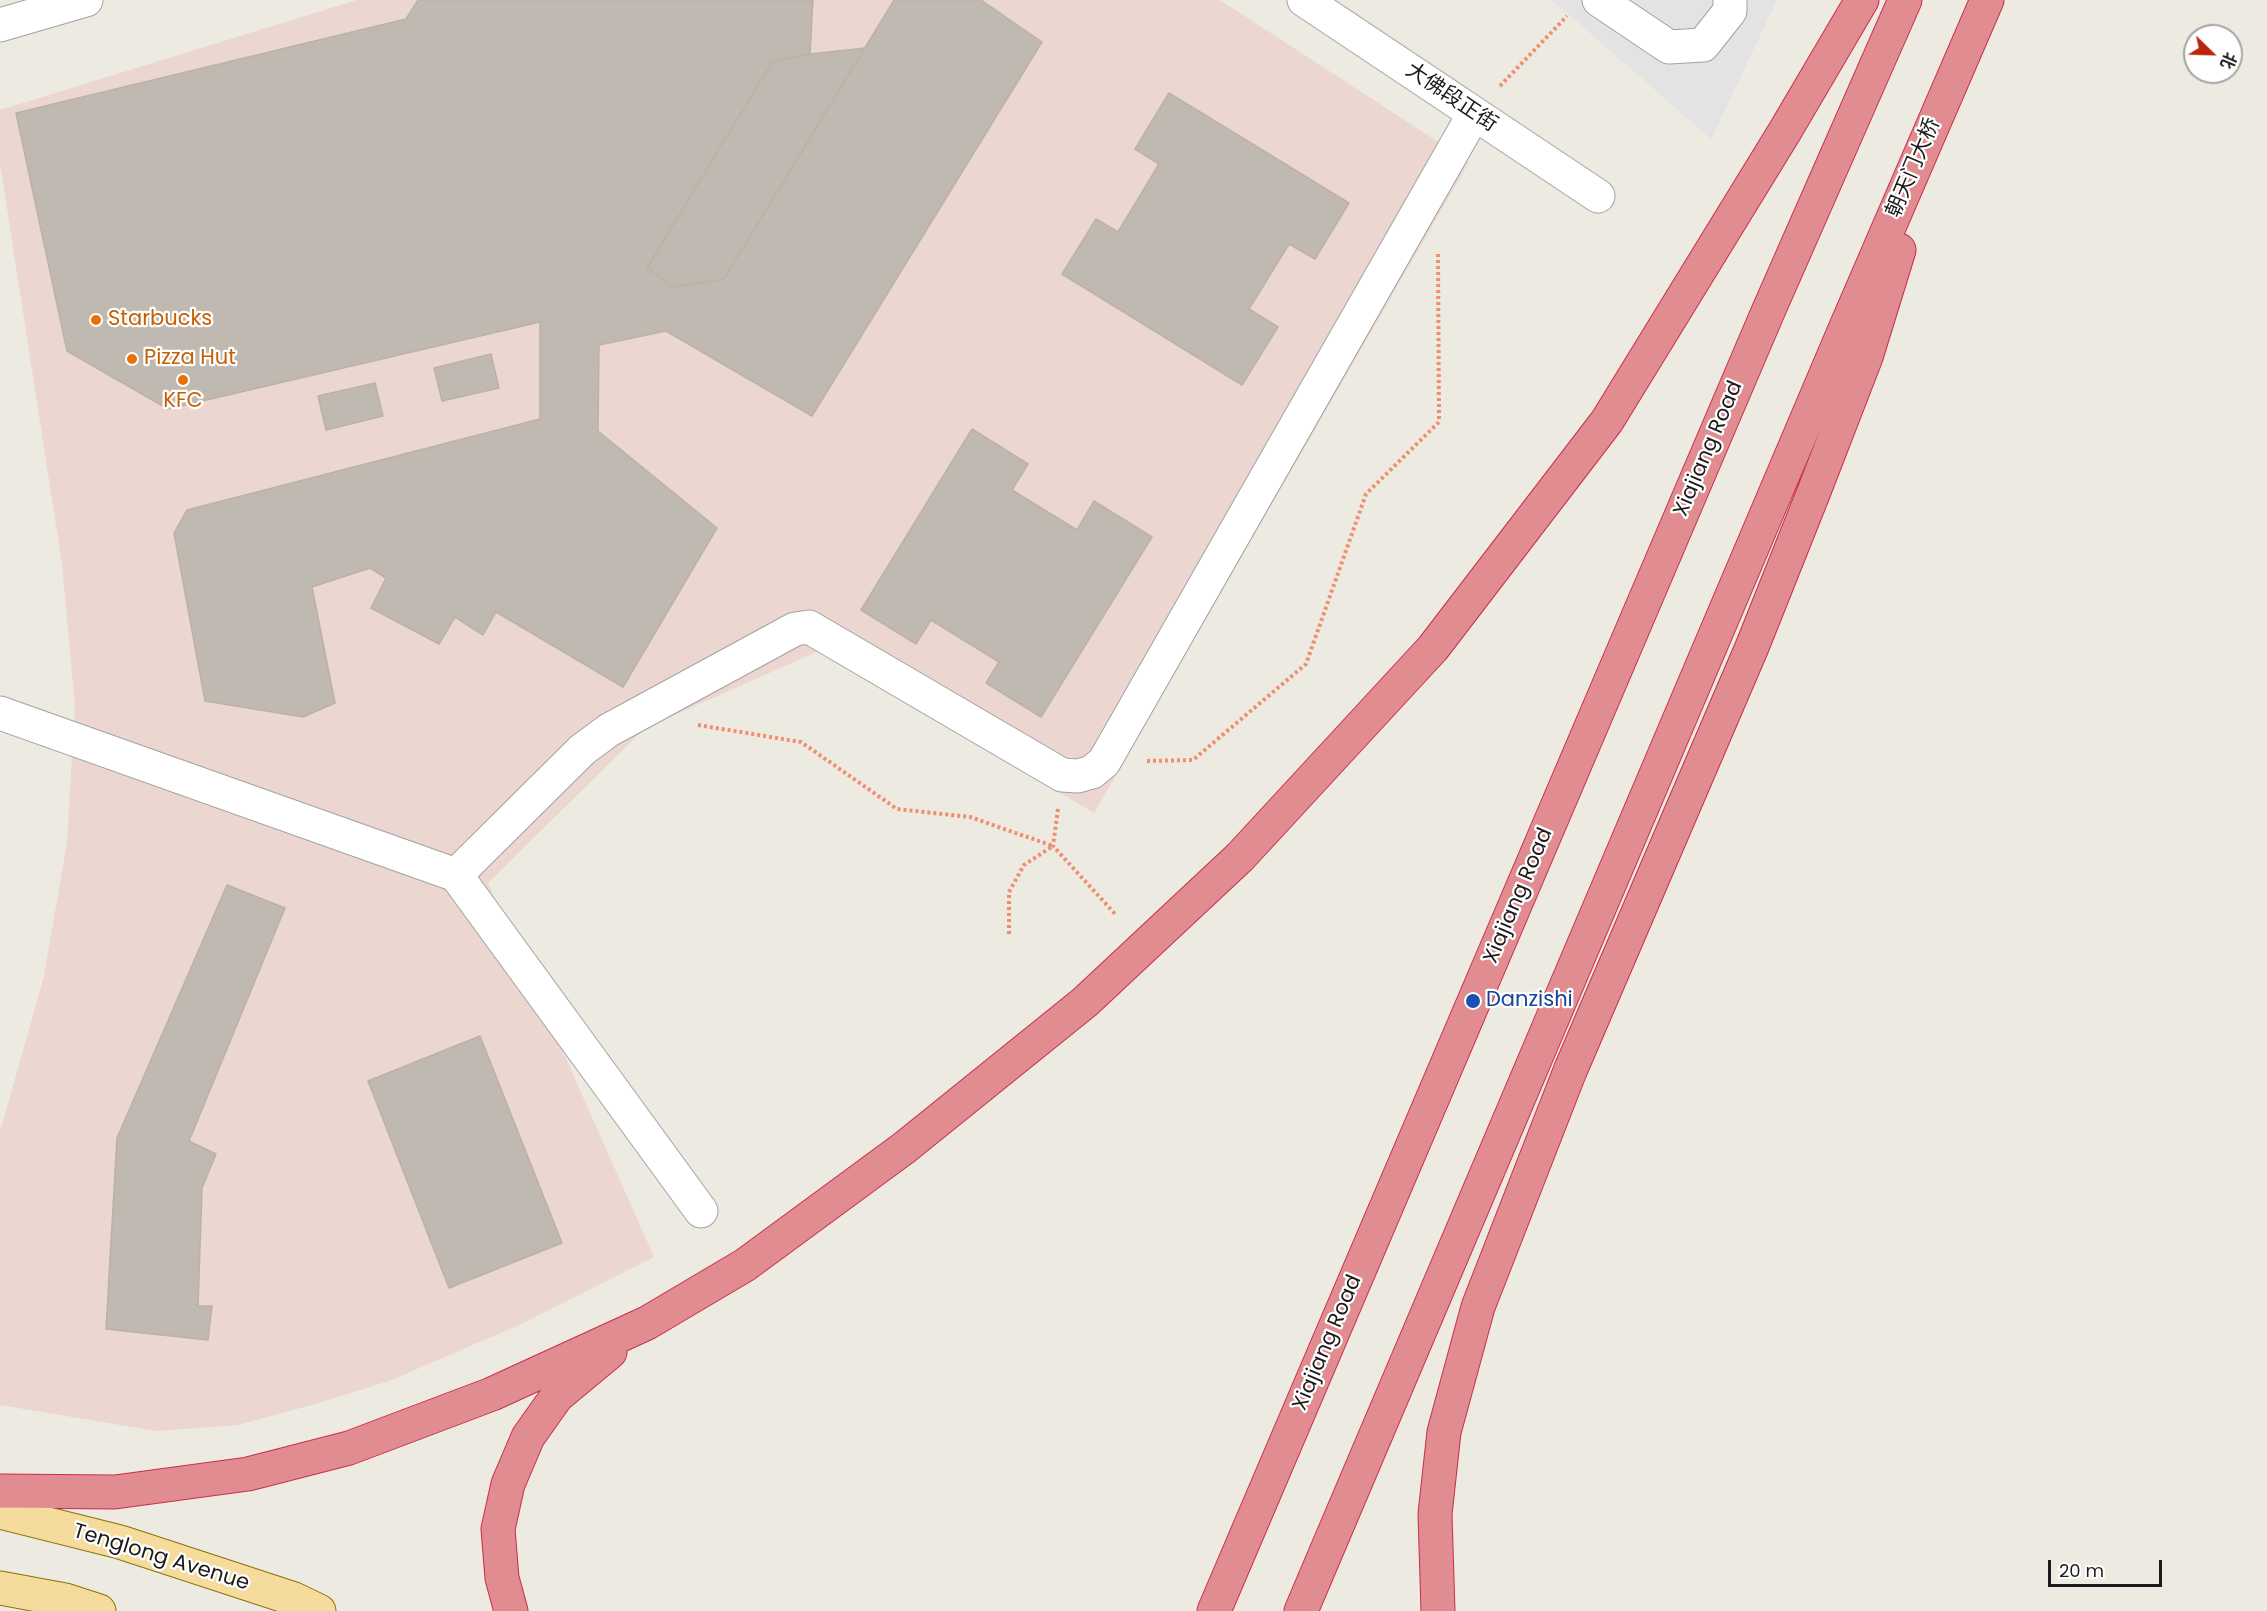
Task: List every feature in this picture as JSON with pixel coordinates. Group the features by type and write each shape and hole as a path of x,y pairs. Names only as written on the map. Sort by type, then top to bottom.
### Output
{"highway":[{"path":"0,1491 115,1492 248,1474 349,1448 492,1394 646,1323 745,1265 904,1148 1085,1002 1240,857 1432,648 1607,421 1785,131 1862,0"},
{"name":"Xiajiang Road","path":"1214,1611 1767,314 1905,0"},
{"name":"朝天门大桥","path":"1300,1611 1987,0"},
{"path":"1438,1611 1435,1514 1444,1432 1478,1307 1570,1071 1752,647 1866,357 1944,98"},
{"path":"511,1611 502,1578 498,1529 508,1484 528,1437 557,1396 646,1323"}],"main road":[{"name":"Tenglong Avenue","path":"0,1512 120,1542 294,1599 320,1611"},
{"path":"0,1588 65,1600 99,1611"}],"street":[{"path":"0,25 86,0"},
{"name":"大佛段正街","path":"1304,0 1598,196"},
{"path":"1587,4 1669,47 1703,45 1730,11 1730,0"},
{"path":"456,875 582,750 609,730 795,629 809,627 1062,775 1078,776 1092,772 1104,762 1474,114"},
{"path":"0,713 456,875 701,1211"}],"path":[{"path":"1474,114 1587,4"},
{"path":"1104,762 1193,760 1306,664 1366,495 1439,422 1438,247"},
{"path":"696,724 801,742 897,809 970,817 1053,846 1116,915"},
{"path":"1009,934 1009,892 1024,866 1053,846 1062,775"}],"shaded area":[{"path":"357,0 1220,0 1469,162 1094,813 821,650 645,728 488,883 654,1257 519,1325 389,1381 238,1425 156,1431 0,1405 0,1132 44,976 67,842 75,706 62,564 0,163 0,110"},
{"path":"1552,0 1777,0 1711,139"}],"building":[{"path":"418,0 813,0 810,54 772,62 647,268 673,287 724,279 894,0 981,0 1042,42 812,416 666,331 599,345 598,431 717,528 623,687 496,612 483,635 455,617 439,644 371,608 386,578 370,568 312,587 335,703 303,717 205,701 174,533 187,510 540,419 540,322 168,409 67,351 16,113 406,19"},
{"path":"865,48 724,279 673,287 647,268 772,62 810,54"},
{"path":"1169,93 1349,203 1315,259 1289,244 1249,309 1278,327 1242,385 1062,274 1096,219 1118,232 1159,164 1135,149"},
{"path":"491,354 499,388 442,401 434,368"},
{"path":"375,383 383,416 326,430 318,396"},
{"path":"972,429 1028,464 1012,490 1077,530 1094,501 1152,537 1041,717 986,683 999,662 931,620 916,644 861,610"},
{"path":"227,885 285,908 189,1141 216,1154 202,1188 198,1306 212,1306 208,1340 106,1329 117,1138"},
{"path":"480,1036 562,1243 449,1288 368,1081"}],"place":[{"name":"Starbucks","path":"96,320"},
{"name":"Pizza Hut","path":"132,359"},
{"name":"KFC","path":"183,380"},
{"name":"Danzishi","path":"1473,1001"}]}
